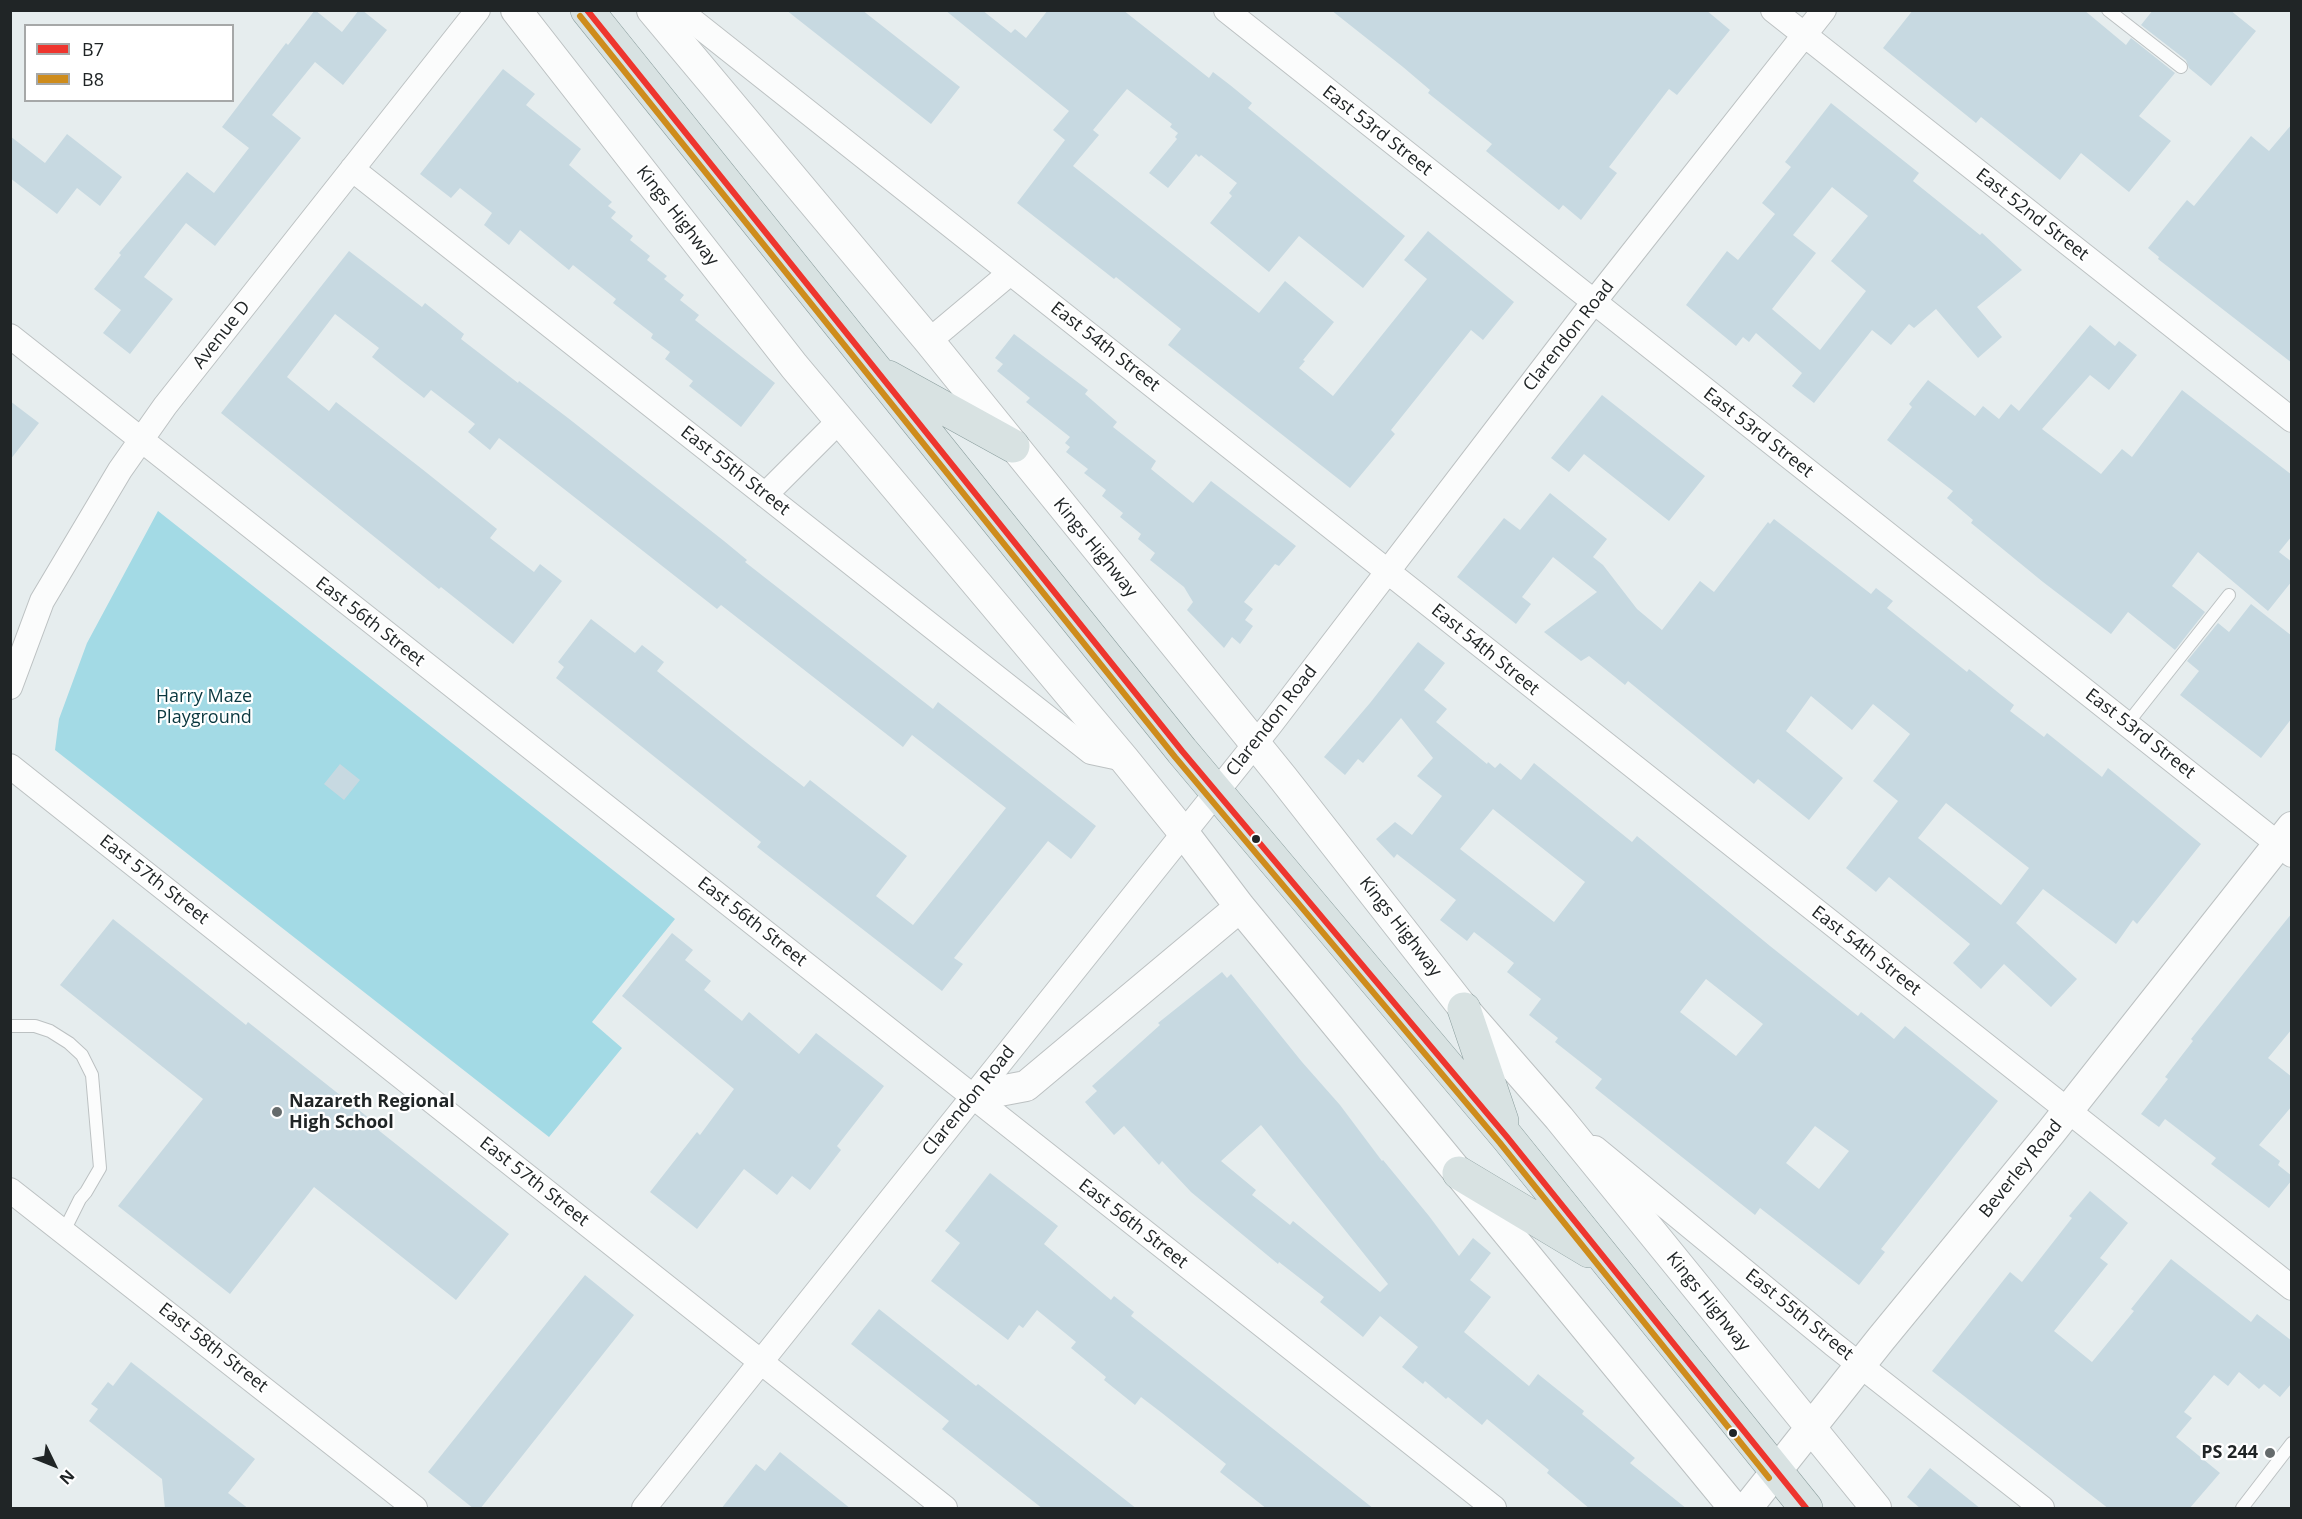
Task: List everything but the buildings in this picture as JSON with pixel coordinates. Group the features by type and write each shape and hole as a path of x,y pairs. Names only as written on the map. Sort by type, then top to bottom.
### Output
{"main road":[{"path":"587,10 1216,792 1507,1137 1806,1509"},
{"path":"875,370 1013,446"},
{"path":"1464,1009 1507,1137"},
{"path":"1459,1173 1609,1263"}],"street":[{"name":"Avenue D","path":"10,687 42,601 120,470 165,406 478,10"},
{"name":"Kings Highway","path":"516,10 795,366 1184,832 1240,907 1734,1509"},
{"name":"Kings Highway","path":"652,10 928,341 1254,744 1464,1009 1559,1118 1876,1509"},
{"name":"East 54th Street","path":"679,10 2292,1288"},
{"name":"East 53rd Street","path":"1226,10 2127,724 2287,842"},
{"name":"East 52nd Street","path":"1773,10 2292,420"},
{"name":"Clarendon Road","path":"644,1509 1254,744 1593,303 1824,10"},
{"name":"East 55th Street","path":"352,169 1091,752 1124,759"},
{"path":"928,341 1010,273"},
{"name":"East 56th Street","path":"10,336 1494,1509"},
{"path":"765,495 840,420"},
{"name":"East 57th Street","path":"10,766 945,1509"},
{"name":"Beverley Road","path":"1747,1509 1861,1365 2287,842"},
{"path":"973,1096 1026,1086 1240,907"},
{"name":"East 55th Street","path":"1559,1118 1861,1365 2042,1509"},
{"name":"East 58th Street","path":"10,1190 64,1230 415,1509"}],"lane":[{"path":"2108,10 2181,67"},
{"path":"2127,724 2229,595"},
{"path":"10,1026 35,1026 50,1031 82,1055 92,1075 100,1168 64,1230"},
{"path":"2242,1509 2292,1443"}],"green space":[{"name":"Harry Maze Playground","path":"158,511 675,919 592,1022 622,1048 549,1137 55,750 59,719 87,643"}],"transit line":[{"name":"B7","path":"587,10 1182,751 1507,1137 1806,1508"},
{"name":"B8","path":"580,16 1175,757 1500,1143 1769,1478"}],"place":[{"name":"Nazareth Regional High School","path":"277,1112"},
{"name":"PS 244","path":"2270,1453"}]}
